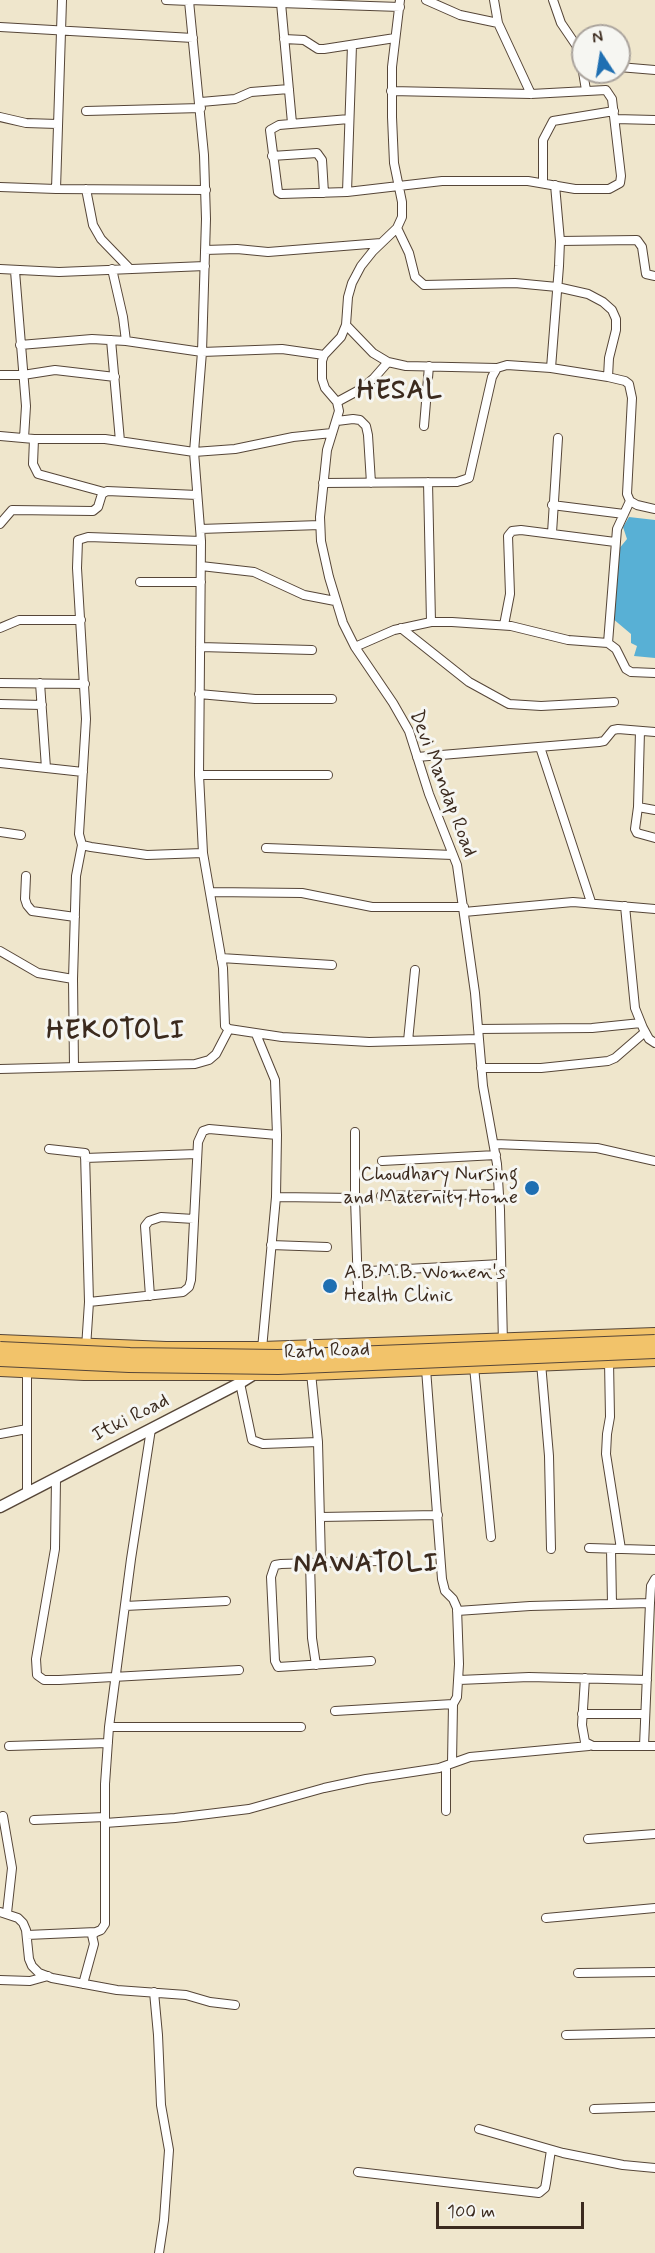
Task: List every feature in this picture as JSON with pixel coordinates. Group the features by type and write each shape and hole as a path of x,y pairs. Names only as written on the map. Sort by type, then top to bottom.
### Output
{"main road":[{"name":"Ratu Road","path":"0,1342 262,1349 655,1335"},
{"path":"0,1349 130,1355 278,1357 655,1342"},
{"path":"0,1359 129,1365 279,1366 655,1351"},
{"name":"Ratu Road","path":"0,1369 84,1373 311,1373 655,1359"}],"street":[{"path":"56,189 62,0"},
{"path":"166,0 400,4 395,38 392,91 394,163 402,217 397,228 373,250 352,283 348,297 346,325 341,337 324,355 322,380 337,402 361,389 388,362"},
{"path":"189,0 201,105 206,190 202,352 194,452 201,542 199,775 203,853 221,958 225,991 225,1026 256,1034 369,1042 478,1039"},
{"path":"426,0 460,15 498,23"},
{"path":"494,0 498,23 531,94"},
{"path":"553,0 561,23 571,36"},
{"path":"281,3 292,123"},
{"path":"0,27 193,38"},
{"path":"284,39 304,40 318,49 395,38"},
{"path":"347,192 352,45"},
{"path":"631,69 655,70"},
{"path":"585,84 586,90"},
{"path":"86,111 201,105 235,99 251,92 289,89"},
{"path":"349,119 292,123 274,126 270,130 278,192 281,194 347,192 442,181 543,182 575,189 609,189 620,183 615,115 610,94 601,89 531,94 392,91"},
{"path":"543,182 543,140 553,121 564,117 615,115 655,120"},
{"path":"0,117 26,123 57,124"},
{"path":"272,156 317,153 322,160 324,192"},
{"path":"551,368 560,241 555,185"},
{"path":"0,187 206,190"},
{"path":"86,189 93,225 100,239 130,268"},
{"path":"397,228 409,253 415,277 423,285 470,285 501,282 557,287 588,294 603,302 612,310 616,319 608,377"},
{"path":"560,241 637,240 642,247 646,274 655,276"},
{"path":"205,250 237,249 268,252 382,243"},
{"path":"0,269 59,272 205,266"},
{"path":"112,269 126,341"},
{"path":"15,271 26,406 24,438"},
{"path":"346,325 373,353 388,362 406,366 497,368 507,365 551,368 625,381 632,390 627,488 630,501 617,529 608,643"},
{"path":"20,345 56,340 111,340 202,352 282,349 324,355"},
{"path":"111,340 120,441"},
{"path":"424,426 429,366"},
{"path":"323,483 464,481 470,478 492,377 497,368"},
{"path":"0,375 23,375 55,370 115,377"},
{"name":"Devi Mandap Road","path":"337,402 339,411 337,422 327,450 320,525 335,601 355,647 403,721 453,855 461,884 481,1068 496,1155 504,1365"},
{"path":"337,422 353,419 360,420 366,426 371,483"},
{"path":"0,436 105,439 194,452 235,449 293,437 332,433"},
{"path":"34,438 33,464 38,474 104,492 197,495"},
{"path":"552,533 558,438"},
{"path":"428,482 431,622"},
{"path":"0,524 12,510 93,511 98,507 104,492"},
{"path":"630,501 655,509"},
{"path":"552,505 624,514"},
{"path":"200,529 320,525"},
{"path":"504,625 510,594 508,536 516,530 615,542"},
{"path":"74,1067 73,979 76,876 82,845 79,834 86,719 78,540 82,537 201,542"},
{"path":"201,566 254,572 304,595 335,601"},
{"path":"140,582 201,582"},
{"path":"0,627 25,620 81,620"},
{"path":"355,647 401,628 431,622 504,625 568,640 608,643 616,649 626,669 631,672 655,673"},
{"path":"401,628 469,682 509,704 541,706 614,702"},
{"path":"200,647 312,650"},
{"path":"0,683 85,684"},
{"path":"40,683 46,768"},
{"path":"199,694 255,699 332,699"},
{"path":"0,704 42,705"},
{"path":"417,757 599,742 604,741 613,730 618,729 655,732"},
{"path":"640,730 638,807 635,829 637,833 655,838"},
{"path":"540,747 591,902"},
{"path":"0,763 83,772"},
{"path":"199,775 328,775"},
{"path":"638,807 655,810"},
{"path":"0,832 21,835"},
{"path":"82,845 147,855 203,853"},
{"path":"266,849 453,855"},
{"path":"26,876 25,898 32,911 75,917"},
{"path":"210,892 302,893 372,907 464,909 591,902 655,909"},
{"path":"625,906 633,993 643,1028 655,1043"},
{"path":"0,951 38,973 73,979"},
{"path":"221,958 332,965"},
{"path":"408,1041 416,970"},
{"path":"478,1029 643,1028"},
{"path":"481,1068 541,1068 608,1061 615,1058 643,1028"},
{"path":"0,1069 184,1066 209,1060 216,1054 230,1029"},
{"path":"256,1034 275,1080 277,1135 276,1197 262,1349 256,1373"},
{"path":"89,1302 183,1292 189,1287 200,1135 209,1129 277,1135"},
{"path":"355,1132 358,1289"},
{"path":"495,1144 597,1148 655,1161"},
{"path":"49,1149 80,1151 85,1153 86,1158 89,1302 84,1373"},
{"path":"86,1158 197,1154"},
{"path":"382,1161 496,1155"},
{"path":"381,1196 499,1194"},
{"path":"276,1197 355,1198"},
{"path":"150,1296 145,1226 149,1221 160,1217 194,1219"},
{"path":"271,1245 327,1247"},
{"path":"369,1271 501,1264"},
{"path":"609,1361 610,1417 606,1454 621,1549"},
{"path":"541,1364 549,1456 551,1549"},
{"path":"474,1367 491,1537"},
{"path":"27,1369 27,1493"},
{"path":"426,1369 443,1587 456,1602 457,1611 459,1680 457,1697 453,1704 446,1811"},
{"name":"Itki Road","path":"0,1508 256,1373"},
{"path":"311,1373 318,1442 321,1562"},
{"path":"240,1383 252,1440 263,1444 318,1442"},
{"path":"0,1434 27,1429"},
{"path":"27,1935 96,1932 101,1930 105,1924 105,1784 109,1727 151,1429"},
{"path":"56,1479 55,1549 36,1659 37,1676 44,1680 239,1670"},
{"path":"320,1516 438,1515"},
{"path":"589,1548 655,1550"},
{"path":"611,1549 612,1604"},
{"path":"371,1661 278,1667 274,1647 272,1570 274,1566 281,1564 379,1561"},
{"path":"310,1562 312,1638 316,1665"},
{"path":"644,1746 651,1586 655,1579"},
{"path":"125,1606 226,1602"},
{"path":"457,1611 530,1606 650,1603"},
{"path":"459,1680 585,1678 647,1680"},
{"path":"585,1678 583,1737 589,1746"},
{"path":"335,1711 453,1704"},
{"path":"582,1714 645,1714"},
{"path":"109,1727 301,1727"},
{"path":"9,1746 108,1743"},
{"path":"34,1820 176,1818 249,1809 324,1788 449,1765 470,1757 589,1746 655,1746"},
{"path":"3,1815 12,1868 3,1913 23,1923 27,1935 29,1959 39,1973 117,1990 186,1995 210,2002 235,2005"},
{"path":"588,1839 655,1834"},
{"path":"546,1918 655,1908"},
{"path":"83,1984 94,1944 93,1935 96,1932"},
{"path":"578,1973 655,1972"},
{"path":"0,1980 30,1981 48,1976"},
{"path":"154,1992 161,2105 169,2150 159,2253"},
{"path":"566,2036 655,2033"},
{"path":"594,2109 655,2107"},
{"path":"479,2129 551,2150 623,2165 655,2168"},
{"path":"357,2172 539,2193 545,2188 551,2150"}],"water":[{"path":"629,517 655,520 655,658 634,656 637,646 631,643 631,634 612,618 618,550 627,539 623,527"}],"place":[{"name":"Choudhary Nursing and Maternity Home","path":"532,1188"},
{"name":"A.B.M.B. Women's Health Clinic","path":"330,1286"}],"district":[{"name":"HESAL","path":"400,393"},
{"name":"HEKOTOLI","path":"116,1033"},
{"name":"NAWATOLI","path":"366,1566"}]}
